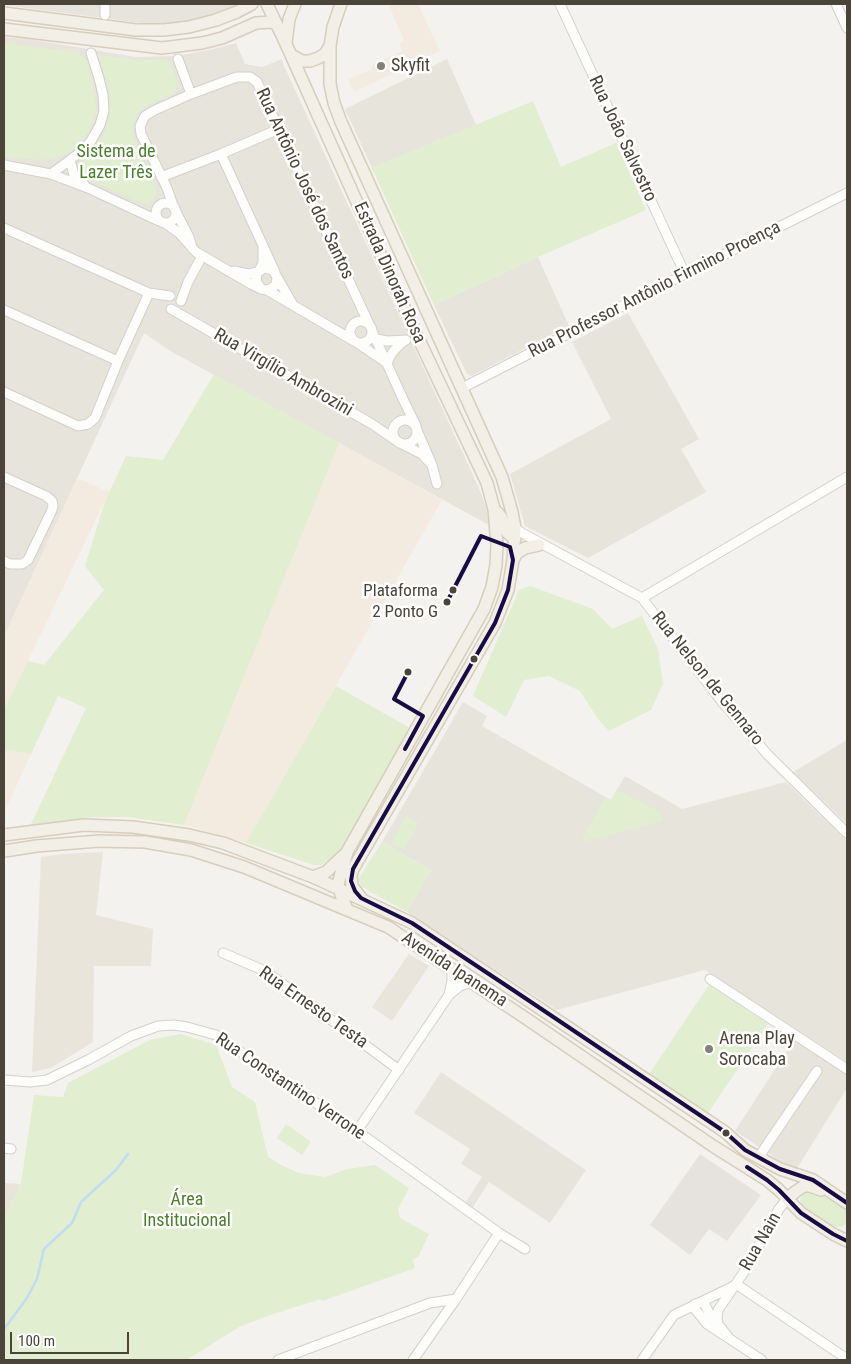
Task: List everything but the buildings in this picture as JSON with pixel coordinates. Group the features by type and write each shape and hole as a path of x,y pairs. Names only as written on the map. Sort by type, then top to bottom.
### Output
{"main road":[{"path":"4,13 103,20 136,30 164,30 189,27 216,20 252,4"},
{"name":"Estrada Dinorah Rosa","path":"267,4 289,49 409,318 487,482 494,509 497,546 496,565 492,587 484,609 347,852"},
{"path":"295,4 289,19 289,49 302,60 310,61 325,54 330,46"},
{"name":"Estrada Dinorah Rosa","path":"341,4 330,46 330,84 334,103 502,477 512,512 515,533 508,590 495,623 353,869 351,876 352,886 361,898"},
{"path":"98,41 103,20"},
{"path":"4,29 162,48 185,46 222,38 256,23 271,22 276,24"},
{"path":"494,509 501,518 507,532 515,533"},
{"path":"513,560 517,553 525,548 544,547"},
{"name":"Avenida Ipanema","path":"4,835 84,825 133,827 189,835 223,843 339,888 420,928 725,1132 745,1150 780,1169 813,1180 846,1202"},
{"name":"Avenida Ipanema","path":"4,851 37,846 99,841 145,842 191,850 244,867 388,927 529,1020 713,1146 767,1180 801,1213 847,1241"},
{"path":"313,877 326,872 347,852"},
{"path":"347,852 339,879 339,888 347,909"},
{"path":"787,1199 798,1189 810,1186 846,1202"},
{"path":"833,1234 842,1233 847,1230"}],"street":[{"path":"103,20 105,4"},
{"name":"Rua João Salvestro","path":"560,4 685,274"},
{"path":"836,4 847,28"},
{"path":"51,174 91,141 100,125 104,111 103,95 100,78 91,53"},
{"path":"161,178 163,198 155,213 162,222 168,223 173,220 176,214 167,188 141,134 140,126 145,116 191,94 178,60"},
{"name":"Rua Antônio José dos Santos","path":"191,94 238,77 250,77 257,82 356,295 402,400 417,428 432,465 437,484"},
{"path":"161,178 279,129"},
{"path":"221,154 276,275 294,307"},
{"path":"70,160 74,175 88,188"},
{"path":"4,165 51,174 88,188 162,222 180,233 192,248 202,256 251,284 264,289 387,363 392,353 406,340 387,342 372,331 366,321 354,324 324,325"},
{"name":"Rua Professor Antônio Firmino Proença","path":"462,388 847,193"},
{"path":"133,208 146,210 167,203 174,208 189,237 192,248"},
{"name":"Rua Virgílio Ambrozini","path":"4,228 149,293 193,322 372,424 399,442"},
{"path":"262,243 263,263 256,276 256,281 264,289"},
{"path":"188,282 182,289 171,296 167,302 170,308 179,308 188,282 202,256"},
{"path":"227,269 242,274 249,274 267,268 276,275"},
{"path":"264,289 276,286 276,275"},
{"path":"4,392 78,426 88,424 95,418 149,293"},
{"name":"Rua Virgílio Ambrozini","path":"149,293 171,296"},
{"name":"Rua Antônio José dos Santos","path":"354,324 358,312 356,295"},
{"path":"171,296 178,296 181,302"},
{"name":"Rua Virgílio Ambrozini","path":"181,302 185,312 193,322"},
{"path":"4,310 118,361"},
{"path":"354,324 349,334 355,342 368,341 372,331"},
{"path":"402,400 402,416 396,424 393,432 394,437 399,442 422,454 432,465"},
{"path":"396,424 404,420 413,422 417,428 415,439 406,444 399,442"},
{"name":"Rua Virgílio Ambrozini","path":"372,424 381,426 396,424"},
{"path":"4,477 46,496 52,501 52,510 28,560 22,564 10,564 4,561"},
{"path":"642,598 847,477"},
{"name":"Rua Nelson de Gennaro","path":"515,533 642,598 724,703 768,755 847,833"},
{"name":"Rua Ernesto Testa","path":"223,953 265,972 399,1070"},
{"path":"449,995 452,970"},
{"path":"710,979 847,1069"},
{"path":"357,1131 449,995 460,986 471,982"},
{"name":"Rua Constantino Verrone","path":"4,1080 30,1082 47,1080 131,1036 158,1026 174,1025 216,1035 357,1131 499,1233 525,1249"},
{"path":"758,1158 817,1071"},
{"name":"Rua Nain","path":"729,1338 718,1324 718,1310 736,1284 779,1209 787,1199"},
{"path":"412,1360 456,1299 499,1233"},
{"path":"736,1284 847,1359"},
{"name":"Rua Nain","path":"642,1360 674,1315 736,1284"},
{"path":"278,1360 430,1303 456,1299"},
{"path":"708,1324 695,1309 699,1303 715,1325 729,1338"},
{"path":"674,1315 681,1313 690,1314 762,1360"}],"shaded area":[{"path":"4,4 240,4 206,16 182,22 163,24 141,23"},
{"path":"391,4 418,4 440,51 354,92 348,80 372,69 371,66 402,51 399,43 404,40 389,6"},
{"path":"4,37 29,39 135,57 176,56 236,43 245,64 262,67 282,59 478,486 487,509 489,525 172,352 144,333 4,637"},
{"path":"447,59 476,125 372,168 345,109"},
{"path":"538,257 569,326 471,376 467,374 434,305"},
{"path":"628,313 699,439 681,449 706,492 588,558 525,526 510,474 611,419 572,342"},
{"path":"339,443 442,500 246,843 184,825"},
{"path":"77,478 109,492 4,711 4,637"},
{"path":"463,702 487,716 482,726 611,800 625,776 682,809 786,782 847,841 847,1062 705,970 557,1010 407,912 431,870 382,842"},
{"path":"847,740 847,824 793,772"},
{"path":"7,750 31,754 4,813 4,755"},
{"path":"103,852 96,915 153,929 151,966 94,966 93,1042 51,1068 32,1072 41,857"},
{"path":"409,954 429,966 392,1021 372,1007"},
{"path":"794,1040 847,1074 847,1088 796,1170 735,1131"},
{"path":"441,1072 586,1170 550,1223 489,1182 471,1210 464,1205 482,1177 461,1164 470,1149 414,1113"},
{"path":"700,1154 761,1195 727,1241 709,1229 690,1255 650,1225"},
{"path":"4,1183 21,1184 4,1221"}],"green space":[{"path":"4,43 80,53 86,61 95,93 96,109 91,128 68,154 42,160 4,157"},
{"name":"Sistema de Lazer Três","path":"103,55 135,60 169,60 178,82 174,93 138,112 133,124 133,136 156,188 156,195 149,203 140,203 86,178 80,169 81,164 93,152 107,128 110,93 100,60"},
{"path":"533,101 561,167 616,143 646,210 434,305 372,168"},
{"path":"214,374 339,443 184,825 126,817 90,817 30,826 86,708 58,696 31,754 7,750 4,755 4,710 28,661 44,665 104,590 85,566 104,504 126,456 163,460"},
{"path":"530,586 593,609 612,629 642,616 658,649 663,684 651,710 609,731 598,719 580,691 549,676 524,680 506,717 473,696 519,590"},
{"path":"336,686 410,728 341,850 325,863 314,865 246,843"},
{"path":"617,790 660,812 663,817 662,821 584,842 582,840 583,837 605,797 611,800"},
{"path":"406,816 419,823 404,850 391,843"},
{"path":"382,842 431,870 407,912 362,887 359,882 359,878"},
{"name":"Arena Play Sorocaba","path":"709,985 768,1024 708,1113 649,1074"},
{"name":"Área Institucional","path":"180,1034 216,1045 232,1087 255,1102 268,1157 299,1173 325,1177 347,1169 375,1165 409,1188 398,1209 400,1218 429,1234 418,1257 413,1259 415,1268 322,1301 321,1299 239,1327 188,1360 4,1360 4,1221 21,1184 34,1095 63,1097 68,1083 150,1040"},
{"path":"286,1124 311,1142 302,1155 277,1138"},
{"path":"810,1190 818,1191 846,1207 847,1223 843,1226 832,1228 804,1209 800,1199 804,1193"}],"waterway":[{"path":"4,1329 27,1298 37,1279 44,1249 72,1223 81,1202 116,1170 128,1154"}],"transit line":[{"path":"447,602 481,536 510,547 513,560 508,590 495,623 353,869 351,881 355,891 361,898 412,923 516,992 725,1132 745,1150 780,1169 813,1180 847,1203"},
{"path":"405,749 423,716 394,699 408,672"},
{"path":"747,1167 779,1190 801,1213 847,1241"}],"place":[{"name":"Skyfit","path":"381,66"},
{"name":"Plataforma 2 Ponto G","path":"447,602"},
{"name":"Arena Play Sorocaba","path":"709,1049"}]}
